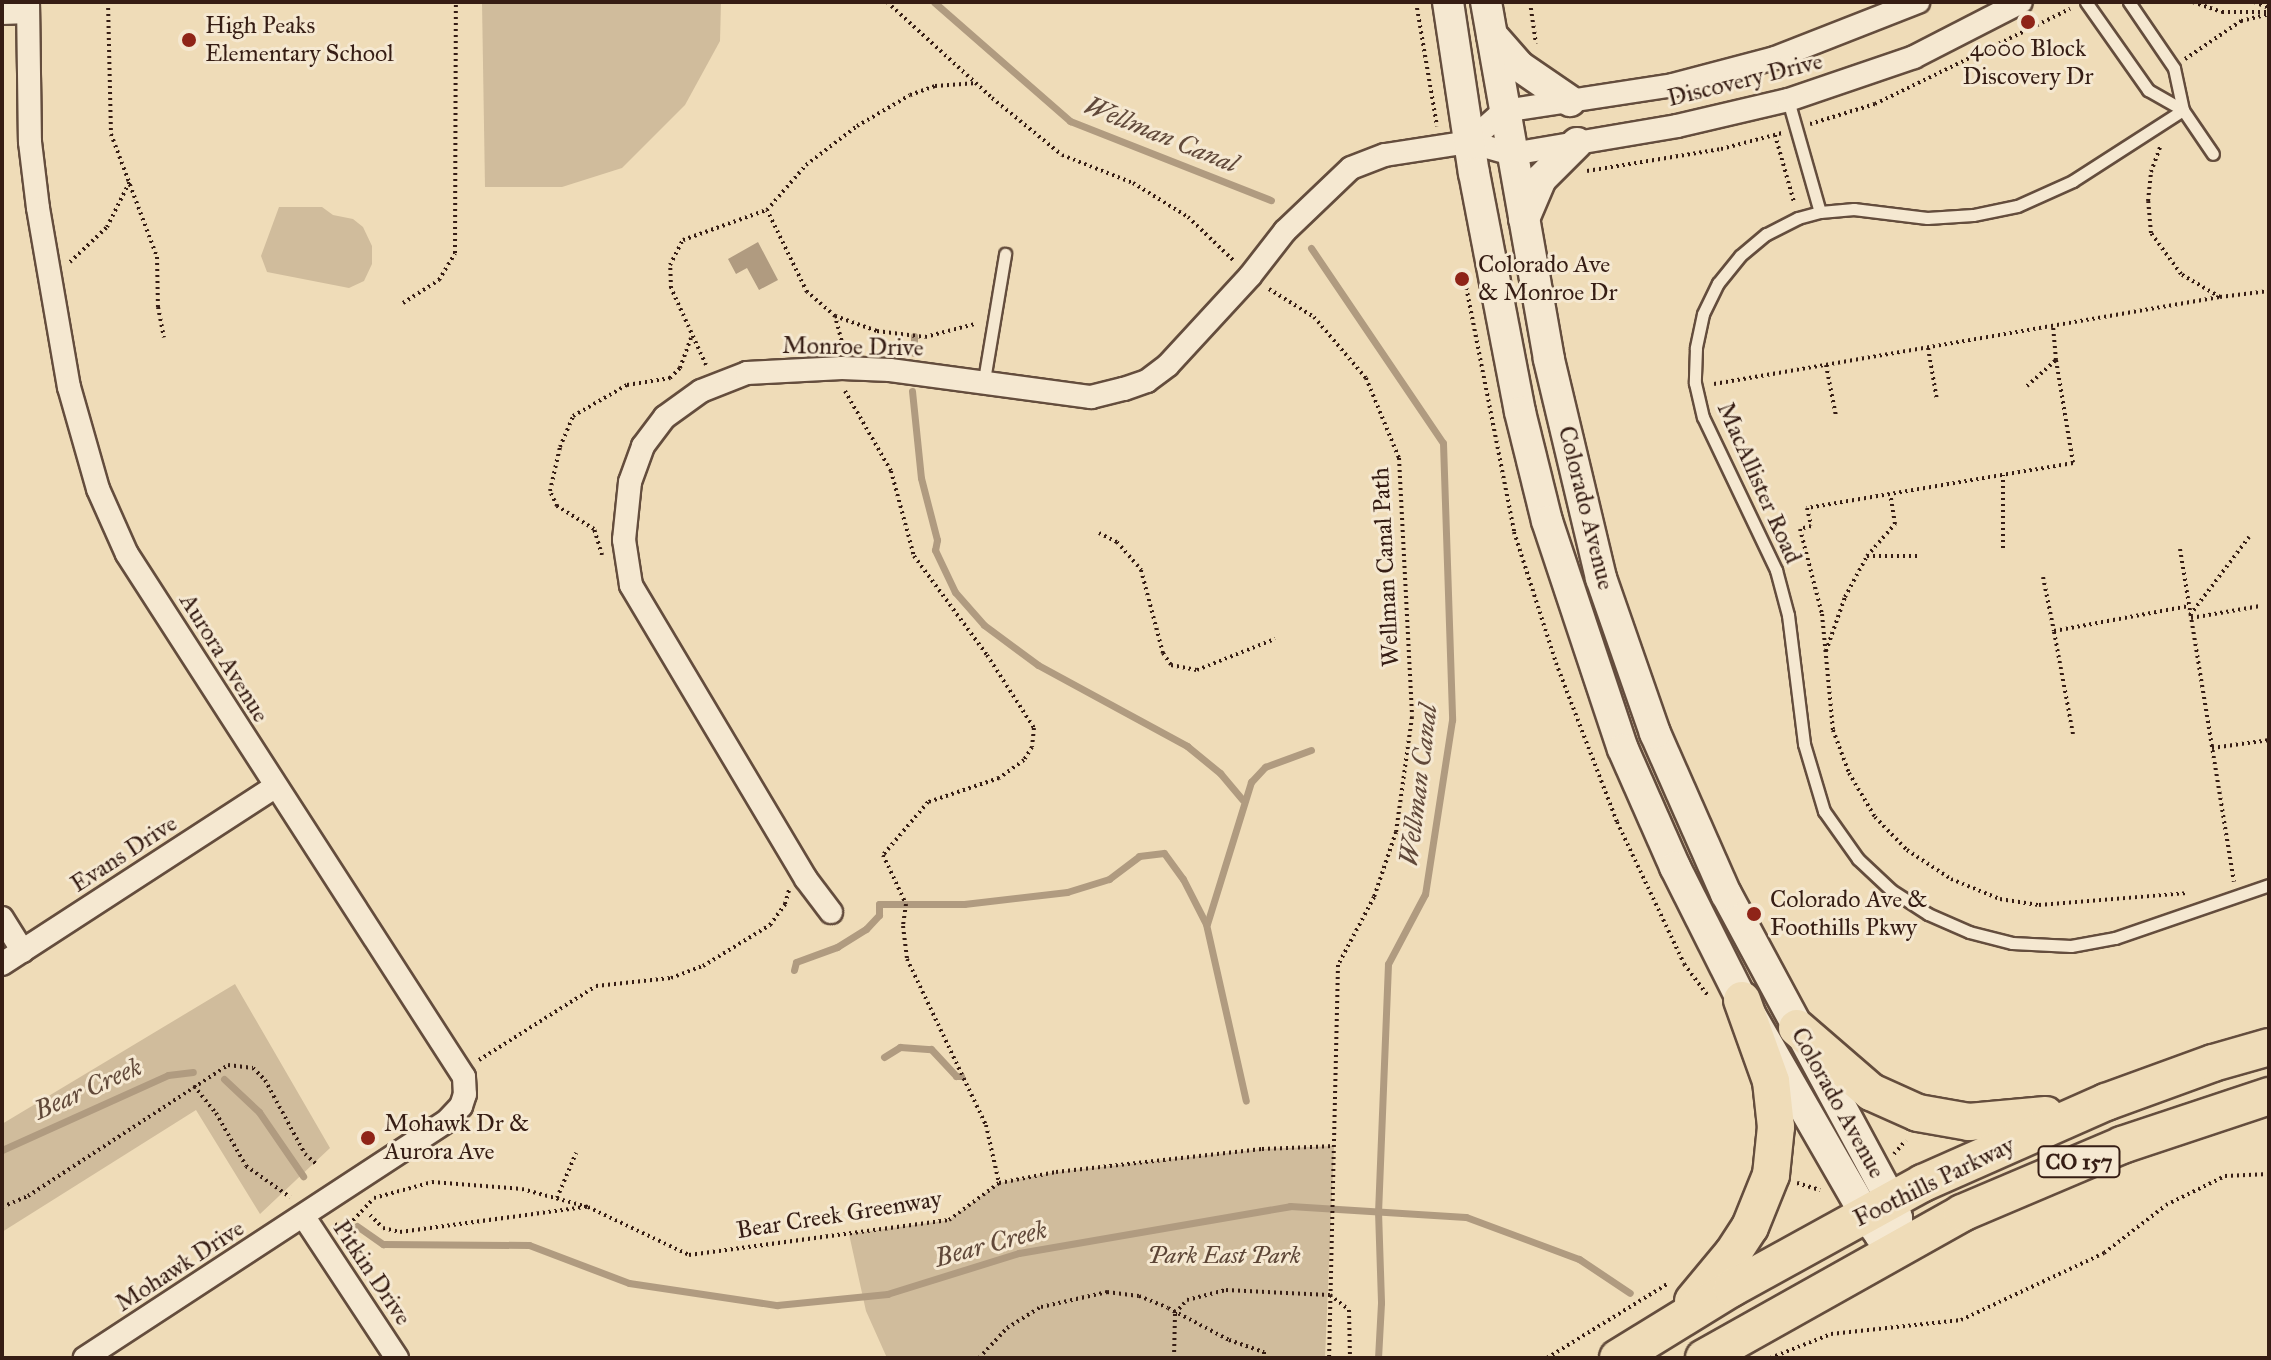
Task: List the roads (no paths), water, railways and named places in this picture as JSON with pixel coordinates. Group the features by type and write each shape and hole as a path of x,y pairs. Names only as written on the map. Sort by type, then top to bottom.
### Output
{"highway":[{"path":"1617,1358 1692,1302 1733,1253 1763,1201 1775,1149 1775,1102 1765,1058 1742,1000"},
{"path":"1797,1028 1871,1092 1892,1103 1943,1120 1999,1122 2106,1102"},
{"name":"Foothills Parkway","path":"1617,1358 1878,1207 2106,1102 2213,1063 2269,1047"},
{"name":"Foothills Parkway","path":"1704,1358 1962,1213 2108,1150 2269,1096"}],"main road":[{"name":"Colorado Avenue","path":"1448,2 1455,145 1547,521 1623,749 1675,867 1742,1000 1878,1207"},
{"name":"Colorado Avenue","path":"1486,2 1549,359 1601,578 1655,733 1726,894 1797,1028 1878,1207 1880,1235 1897,1247"},
{"path":"1492,35 1519,66 1570,101"},
{"path":"1524,219 1541,179 1577,143"}],"street":[{"name":"Discovery Drive","path":"1504,111 1673,85 1775,58 1918,2"},
{"name":"Discovery Drive","path":"1455,145 1512,154 1677,126 1788,100 1914,57 2021,2"},
{"path":"2,13 28,7"},
{"name":"Aurora Avenue","path":"28,7 30,142 69,387 88,462 127,554 464,1077 461,1106 447,1121 307,1215"},
{"path":"1455,145 1504,111"},
{"name":"Monroe Drive","path":"831,912 806,879 631,585 624,540 630,482 643,446 665,417 717,384 747,373 842,368 984,380 1091,397 1147,381 1168,365 1250,276 1285,231 1351,168 1385,155 1455,145"},
{"name":"Evans Drive","path":"2,964 275,787"},
{"path":"2,918 23,951"},
{"name":"Mohawk Drive","path":"85,1358 307,1215"},
{"name":"Pitkin Drive","path":"307,1215 397,1358"}],"lane":[{"path":"2086,2 2148,90 2183,110"},
{"path":"2129,2 2174,68 2183,110 2213,154"},
{"path":"1788,100 1820,212"},
{"name":"MacAllister Road","path":"2183,110 2073,181 2017,206 1973,215 1927,218 1854,209 1820,212 1798,218 1766,234 1740,256 1718,283 1703,314 1696,348 1695,383 1703,417 1776,570 1788,615 1804,744 1824,811 1858,859 1891,890 1928,914 1969,932 2012,943 2071,946 2115,938 2269,885"},
{"path":"984,380 1005,254"}],"waterway":[{"name":"Wellman Canal","path":"934,2 1070,121 1271,200"},
{"name":"Wellman Canal","path":"1311,248 1443,443 1452,720 1425,894 1388,964 1378,1211 1381,1303 1378,1358"},
{"path":"914,336 914,353"},
{"path":"912,391 921,478 937,540 935,550 955,592 984,625 1038,665 1187,746 1220,773 1243,800"},
{"path":"1207,924 1251,782 1265,767 1311,750"},
{"path":"794,970 796,962 837,947 866,929 879,915 879,904 964,904 1067,892 1109,879 1139,856 1164,853 1183,879 1206,924 1246,1101"},
{"path":"884,1057 900,1047 931,1049 956,1076 961,1076"},
{"name":"Bear Creek","path":"2,1150 168,1075 193,1072"},
{"name":"Bear Creek","path":"224,1079 259,1112 303,1176"},
{"name":"Bear Creek","path":"357,1226 383,1244 529,1245 629,1283 777,1305 887,1294 1019,1253 1290,1206 1466,1217 1579,1259 1630,1293"}],"place":[{"name":"4000 Block Discovery Dr","path":"2028,22"},
{"name":"High Peaks Elementary School","path":"189,40"},
{"name":"Colorado Ave & Monroe Dr","path":"1462,279"},
{"name":"Colorado Ave & Foothills Pkwy","path":"1754,914"},
{"name":"Mohawk Dr & Aurora Ave","path":"368,1138"}],"park label":[{"name":"Park East Park","path":"1224,1256"}]}
